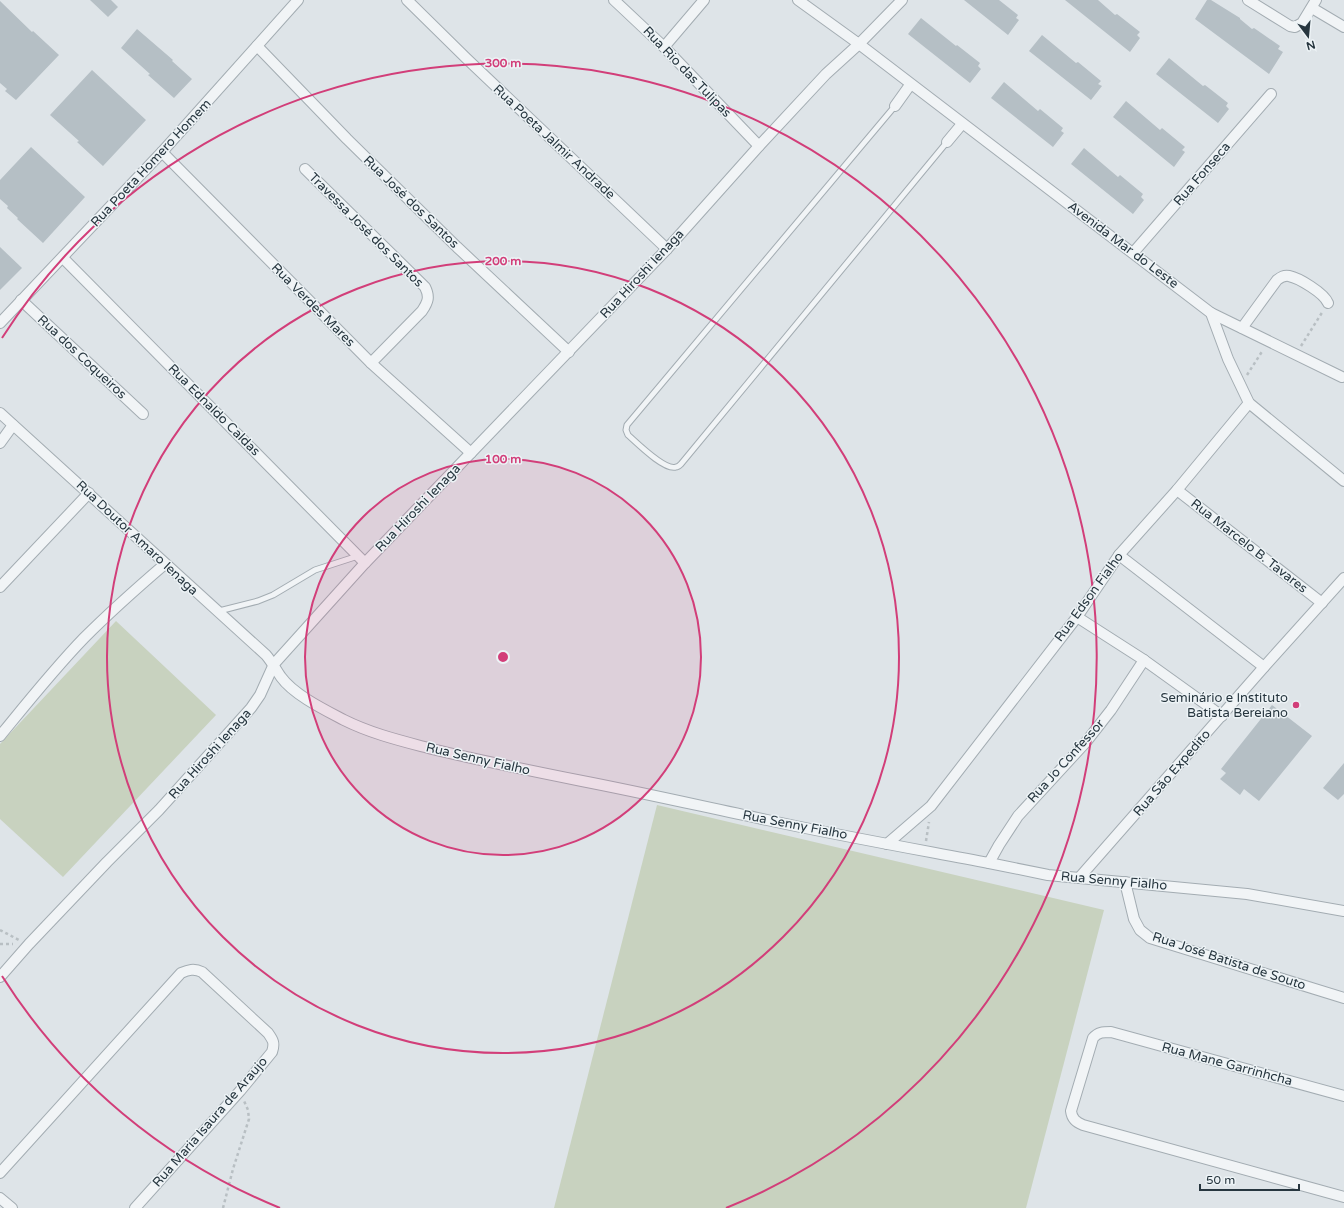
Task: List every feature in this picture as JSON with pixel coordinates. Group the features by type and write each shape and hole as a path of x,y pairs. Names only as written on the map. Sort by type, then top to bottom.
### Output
{"street":[{"name":"Rua Poeta Homero Homem","path":"0,323 162,152 298,0"},
{"name":"Rua Poeta Jalmir Andrade","path":"407,0 667,249"},
{"name":"Rua Rio das Tulipas","path":"614,0 664,46 759,146"},
{"path":"664,46 704,0"},
{"name":"Avenida Mar do Leste","path":"798,0 1211,313 1342,377"},
{"name":"Rua Hiroshi Ienaga","path":"0,977 29,944 107,862 159,810 251,708 260,695 274,664 362,560 471,453 569,352 667,249 826,74 902,0"},
{"path":"1248,0 1290,26 1295,27 1302,23 1314,4 1344,27"},
{"name":"Rua José dos Santos","path":"257,46 358,150 457,247 569,352"},
{"path":"894,106 910,85"},
{"name":"Rua Fonseca","path":"1133,253 1271,94"},
{"path":"947,142 962,124"},
{"name":"Rua Verdes Mares","path":"162,152 370,363 471,453"},
{"name":"Travessa José dos Santos","path":"305,169 424,287 428,294 428,302 422,312 370,363"},
{"name":"Rua Ednaldo Caldas","path":"63,258 362,560"},
{"path":"1242,328 1277,280 1285,276 1289,276 1321,293 1326,298 1328,303"},
{"name":"Rua dos Coqueiros","path":"21,300 144,414"},
{"path":"1211,313 1228,359 1249,403 1344,480"},
{"name":"Rua Edson Fialho","path":"887,844 931,806 1077,616 1119,555 1177,490 1249,403"},
{"name":"Rua Doutor Amaro Ienaga","path":"0,413 218,611 274,664"},
{"path":"0,443 13,425"},
{"name":"Rua Marcelo B. Tavares","path":"1177,490 1322,603"},
{"path":"0,587 89,493"},
{"path":"1119,555 1264,666"},
{"path":"0,736 83,639 111,611 165,564"},
{"name":"Rua São Expedito","path":"1079,878 1222,716 1264,666 1344,578"},
{"path":"1077,616 1144,660 1222,716"},
{"name":"Rua Jo Confessor","path":"989,863 1018,816 1090,736 1111,710 1144,660"},
{"name":"Rua Senny Fialho","path":"274,664 282,678 301,695 345,720 368,731 392,739 470,758 766,820 1041,874 1247,894 1344,911"},
{"name":"Rua José Batista de Souto","path":"1125,882 1134,919 1140,930 1150,938 1344,998"},
{"name":"Rua Maria Isaura de Araujo","path":"0,1173 180,973 196,969 202,972 268,1033 273,1040 274,1046 272,1052 240,1091 134,1208"},
{"name":"Rua Mane Garrinhcha","path":"1344,1096 1111,1032 1103,1032 1096,1034 1093,1038 1071,1111 1072,1117 1077,1123 1083,1125 1344,1197"},
{"path":"0,1198 12,1208"}],"lane":[{"path":"894,106 627,425 626,430 628,435 662,464 672,468 681,464 947,142"},
{"path":"218,611 258,601 272,595 316,570 362,560"}],"path":[{"path":"1297,354 1328,303"},
{"path":"1245,378 1269,342"},
{"path":"925,851 931,806"},
{"path":"0,930 29,944"},
{"path":"223,1208 233,1169 249,1119 248,1110 240,1091"}],"green space":[{"path":"116,621 216,715 63,877 0,819 0,744"},
{"path":"657,805 1104,910 1026,1208 554,1208"}],"building":[{"path":"90,0 111,0 118,7 108,17"},
{"path":"964,0 999,0 1018,15 1016,18 1019,20 1008,35"},
{"path":"1065,0 1098,0 1115,15 1117,14 1140,32 1137,35 1140,38 1130,52"},
{"path":"1207,0 1211,0 1240,18 1252,29 1254,28 1280,46 1278,49 1283,52 1269,74 1195,19"},
{"path":"0,1 32,32 33,31 59,55 16,100 5,91 7,89 0,83"},
{"path":"921,18 980,63 978,66 981,69 970,83 908,34"},
{"path":"137,29 173,60 172,61 192,79 174,98 121,48"},
{"path":"1042,35 1101,81 1098,84 1102,86 1091,100 1029,51"},
{"path":"1169,58 1203,86 1205,85 1228,103 1226,106 1229,109 1218,123 1156,74"},
{"path":"92,70 146,120 103,166 77,142 79,141 50,115"},
{"path":"1004,82 1038,111 1040,109 1063,128 1061,131 1064,133 1053,147 991,98"},
{"path":"1126,101 1160,130 1162,128 1185,147 1182,150 1185,152 1174,167 1113,117"},
{"path":"31,147 85,197 43,243 17,219 18,218 7,208 8,206 0,199 0,180"},
{"path":"1084,148 1118,177 1120,175 1143,194 1141,197 1144,200 1133,214 1071,164"},
{"path":"0,247 22,268 0,290"},
{"path":"1272,705 1312,736 1259,801 1244,789 1240,795 1220,779 1226,773 1221,769"},
{"path":"1344,763 1344,794 1338,800 1323,788"}],"place":[{"name":"Seminário e Instituto Batista Bereiano","path":"1296,705"}]}
